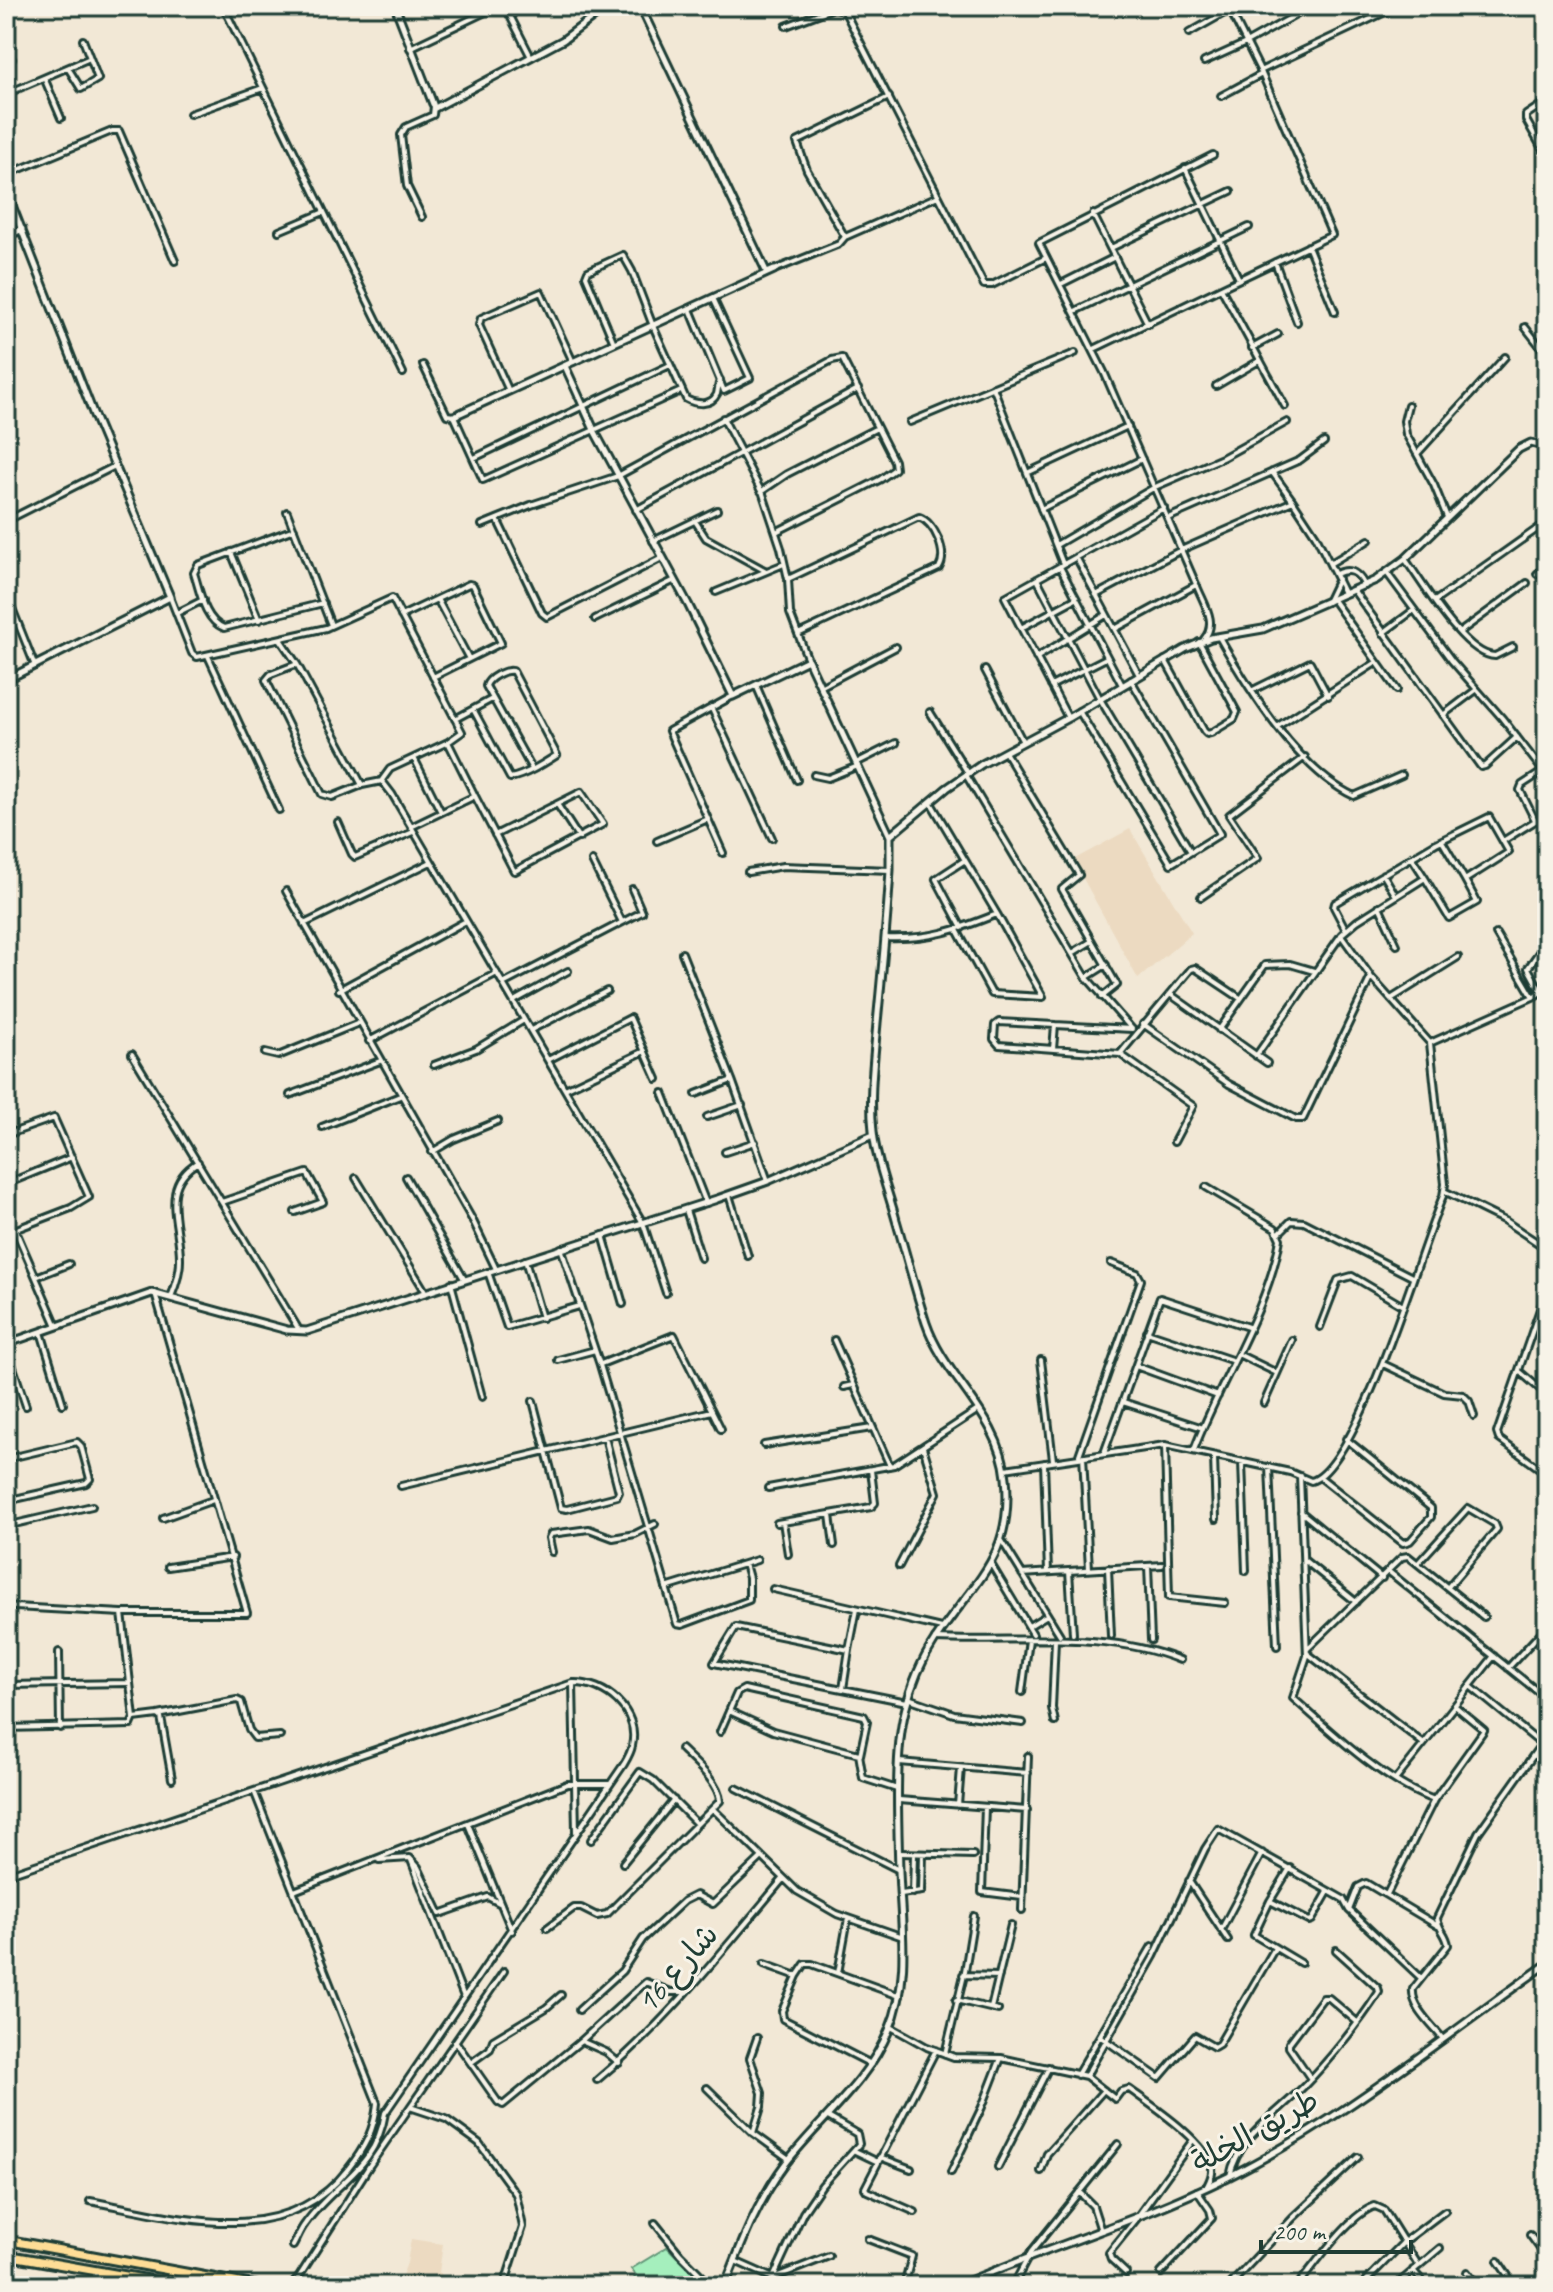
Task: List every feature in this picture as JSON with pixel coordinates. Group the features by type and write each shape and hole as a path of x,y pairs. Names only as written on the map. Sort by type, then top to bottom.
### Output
{"highway":[{"path":"6,2240 254,2286"},
{"path":"6,2255 183,2286"}],"street":[{"path":"223,6 403,373"},
{"path":"395,6 434,106 433,115 408,126 401,135 407,186 422,217"},
{"path":"410,48 498,6"},
{"path":"505,6 531,57"},
{"path":"434,106 563,40 608,6"},
{"path":"640,6 767,273"},
{"path":"1189,33 1237,6"},
{"path":"1204,62 1246,43 1312,6"},
{"path":"1221,96 1261,72 1398,6"},
{"path":"786,26 834,8 844,10 984,285 992,285 1046,258"},
{"path":"1093,349 1332,235 1261,72 1229,8"},
{"path":"68,68 81,89 98,79 83,40"},
{"path":"6,94 45,80 90,58"},
{"path":"45,80 61,118"},
{"path":"190,114 263,88"},
{"path":"845,237 807,170 797,142 889,97"},
{"path":"1547,101 1526,115 1526,120 1547,152"},
{"path":"6,175 112,131 119,131 175,261"},
{"path":"1201,641 1210,632 1211,622 1196,585 1093,349 1039,245 1041,241 1093,214 1213,155"},
{"path":"1185,168 1239,279"},
{"path":"6,190 95,418 193,655 208,655 331,626 389,597 393,599 462,734 390,769 382,781 332,797 322,794 266,680 271,674 297,664"},
{"path":"1111,248 1231,191"},
{"path":"423,365 447,415 454,416 767,273 839,244 845,237 938,196"},
{"path":"279,231 324,212"},
{"path":"1093,214 1148,324"},
{"path":"1075,311 1249,227"},
{"path":"6,237 22,229"},
{"path":"1308,246 1335,312"},
{"path":"614,343 586,276 588,271 623,255 686,399 707,402 716,395 720,380"},
{"path":"1061,284 1115,257"},
{"path":"1275,262 1297,322"},
{"path":"1221,288 1285,406"},
{"path":"509,391 479,325 481,318 541,292 573,362"},
{"path":"690,309 724,391 750,378 713,298"},
{"path":"1525,327 1547,355"},
{"path":"1252,348 1278,334"},
{"path":"910,422 1075,353"},
{"path":"1417,454 1505,357"},
{"path":"482,525 618,476 840,358 844,360 894,461 894,471 776,532"},
{"path":"1216,386 1259,361"},
{"path":"473,459 670,365"},
{"path":"565,366 595,432 733,696"},
{"path":"993,387 1075,599 1122,685"},
{"path":"636,510 858,389"},
{"path":"454,416 485,480 681,391"},
{"path":"1408,405 1404,417 1405,431 1447,517"},
{"path":"723,418 762,493 776,532 788,579 788,608 808,660 890,836 890,870 872,1085 873,1135 927,1325 942,1356 980,1409 999,1445 1007,1496 1002,1541 975,1589 935,1639 914,1681 900,1736 899,1870 904,1948 900,1996 891,2027 871,2064 789,2159 761,2199 725,2286"},
{"path":"1056,545 1155,487 1222,458 1287,422"},
{"path":"1027,473 1128,426"},
{"path":"762,493 769,484 877,428"},
{"path":"1168,518 1300,460 1324,442"},
{"path":"890,836 967,774 1165,660 1201,641 1263,629 1354,591 1387,573 1519,449 1529,443 1545,448"},
{"path":"1041,509 1142,459"},
{"path":"6,521 117,465"},
{"path":"1272,472 1331,563 1345,595"},
{"path":"1096,595 1181,550 1293,501"},
{"path":"1068,718 1005,597 1164,508"},
{"path":"653,541 717,510"},
{"path":"287,512 331,626"},
{"path":"788,579 919,517 929,524 943,556 939,568 798,634"},
{"path":"497,519 542,613 547,617 662,558"},
{"path":"695,521 706,538 766,571"},
{"path":"1435,601 1547,522"},
{"path":"294,529 196,567 194,573 203,600 211,620 224,628 323,603"},
{"path":"1331,563 1369,540"},
{"path":"231,552 259,620"},
{"path":"1076,557 1139,675"},
{"path":"1405,559 1470,643 1489,656 1513,647"},
{"path":"716,592 784,564"},
{"path":"1537,574 1547,566"},
{"path":"1326,603 1337,577 1345,570 1361,577 1365,586"},
{"path":"1387,573 1452,661 1545,770 1520,788 1535,820"},
{"path":"1037,579 1100,699 1191,852"},
{"path":"595,619 675,580"},
{"path":"1460,632 1527,583"},
{"path":"401,616 469,584 473,585 502,641 433,677"},
{"path":"1115,629 1196,585"},
{"path":"1354,591 1481,767 1517,737"},
{"path":"6,593 35,666"},
{"path":"6,680 170,597"},
{"path":"437,599 469,659"},
{"path":"1021,628 1075,599"},
{"path":"177,613 203,600"},
{"path":"1333,600 1397,690"},
{"path":"1383,633 1414,610"},
{"path":"1036,658 1107,615"},
{"path":"1219,637 1251,691 1324,776 1353,796 1402,775"},
{"path":"280,639 297,664 362,785"},
{"path":"1165,660 1208,735 1234,719 1237,712 1201,641"},
{"path":"820,687 896,647"},
{"path":"208,655 279,810"},
{"path":"1051,686 1107,658"},
{"path":"723,853 669,731 808,660"},
{"path":"1251,691 1310,662 1328,696"},
{"path":"1278,726 1377,662"},
{"path":"473,709 508,777 514,778 532,769 555,757 557,752 513,671 507,670 486,682 486,688 532,769"},
{"path":"985,670 1023,742"},
{"path":"1079,711 1171,864 1220,834 1131,680"},
{"path":"756,685 797,780"},
{"path":"1443,715 1477,690"},
{"path":"455,719 492,699"},
{"path":"711,707 772,838"},
{"path":"930,712 1086,977 1134,1031"},
{"path":"448,742 495,835 515,871 603,826 603,823 581,792 495,835"},
{"path":"814,775 828,778 896,743"},
{"path":"1005,752 1079,875 1062,889 1117,987 1102,997"},
{"path":"1201,897 1258,860 1229,815 1305,757"},
{"path":"414,758 441,812"},
{"path":"382,781 643,1223 666,1293"},
{"path":"338,822 355,857 475,796"},
{"path":"930,802 965,860 997,914 1042,998 992,994 936,879 965,860"},
{"path":"557,804 579,838"},
{"path":"1346,930 1334,905 1441,840 1488,817 1508,854 1465,880"},
{"path":"1503,841 1535,820 1539,822 1547,817"},
{"path":"657,841 708,819"},
{"path":"1412,857 1449,919 1477,901 1441,840"},
{"path":"592,861 622,922"},
{"path":"304,924 431,862"},
{"path":"748,872 783,866 890,870"},
{"path":"1383,874 1396,896"},
{"path":"1256,1056 1341,935 1379,906 1425,878"},
{"path":"503,984 643,911 632,889"},
{"path":"286,891 339,990 484,1242 496,1269"},
{"path":"1379,906 1397,945"},
{"path":"885,938 916,939 959,929 997,914"},
{"path":"339,990 466,921"},
{"path":"1496,934 1533,997"},
{"path":"1005,1469 1165,1445 1269,1467 1311,1481 1320,1477 1346,1439 1366,1404 1383,1364 1444,1191 1430,1043 1371,977 1341,935"},
{"path":"1073,953 1092,941"},
{"path":"1541,992 1528,968 1547,941"},
{"path":"682,953 742,1105 768,1181"},
{"path":"1391,999 1458,957"},
{"path":"1219,1030 1267,964 1290,964 1314,971"},
{"path":"1086,977 1106,965"},
{"path":"1120,1054 1134,1031 1191,969 1195,968 1240,998"},
{"path":"514,1001 568,971"},
{"path":"369,1041 497,973"},
{"path":"1143,1024 1229,1084 1300,1120 1305,1117 1371,977"},
{"path":"1430,1043 1547,988"},
{"path":"531,1030 607,991"},
{"path":"1170,994 1267,1063"},
{"path":"548,1060 628,1018 657,1079"},
{"path":"434,1065 476,1049 525,1019"},
{"path":"1134,1031 997,1022 994,1039 999,1045 1120,1054 1193,1105 1174,1142"},
{"path":"265,1053 278,1056 359,1023"},
{"path":"1053,1049 1055,1025"},
{"path":"565,1089 645,1051"},
{"path":"132,1054 300,1332"},
{"path":"290,1095 380,1061"},
{"path":"696,1094 732,1080"},
{"path":"663,1093 706,1203"},
{"path":"322,1127 400,1096"},
{"path":"707,1117 742,1105"},
{"path":"6,1135 54,1118 88,1192 88,1200 6,1233"},
{"path":"432,1152 454,1139 498,1121"},
{"path":"8,1344 155,1293 300,1332 686,1210 768,1181 873,1135"},
{"path":"725,1152 755,1142"},
{"path":"6,1184 72,1157"},
{"path":"171,1297 180,1260 174,1206 182,1175 198,1162"},
{"path":"222,1202 307,1173 324,1201 295,1212"},
{"path":"406,1177 464,1279"},
{"path":"356,1178 425,1291"},
{"path":"1206,1187 1279,1233"},
{"path":"1444,1191 1505,1221 1547,1249"},
{"path":"729,1195 748,1256"},
{"path":"686,1210 701,1258"},
{"path":"1279,1233 1291,1221 1304,1222 1412,1277"},
{"path":"15,1229 57,1326"},
{"path":"1194,1450 1272,1270 1280,1244 1279,1233"},
{"path":"603,1235 623,1304"},
{"path":"561,1248 600,1365 675,1622 682,1625 749,1600 749,1578 745,1564"},
{"path":"525,1260 542,1318"},
{"path":"1089,1569 1081,1456 1141,1280 1137,1273 1111,1263"},
{"path":"36,1277 69,1264"},
{"path":"488,1272 506,1327 579,1306"},
{"path":"1320,1327 1338,1280 1343,1277 1352,1276 1403,1306"},
{"path":"451,1283 482,1397"},
{"path":"1547,1289 1497,1433 1499,1439 1547,1474"},
{"path":"6,1605 122,1613 247,1613 155,1293"},
{"path":"1104,1453 1159,1300 1163,1298 1249,1328"},
{"path":"6,1331 26,1406"},
{"path":"41,1332 63,1404"},
{"path":"1147,1332 1234,1361"},
{"path":"600,1365 674,1335 721,1429"},
{"path":"834,1340 890,1466"},
{"path":"1264,1403 1292,1340"},
{"path":"558,1360 595,1350"},
{"path":"1238,1354 1277,1373"},
{"path":"1041,1360 1053,1460"},
{"path":"1383,1364 1444,1393 1463,1395 1469,1401 1474,1416"},
{"path":"1136,1366 1218,1396"},
{"path":"1519,1371 1547,1395"},
{"path":"844,1387 853,1385"},
{"path":"533,1401 561,1508 613,1498 619,1492 605,1437"},
{"path":"1123,1402 1203,1428"},
{"path":"768,1488 890,1466 980,1409"},
{"path":"401,1486 712,1411"},
{"path":"764,1445 872,1428"},
{"path":"1320,1477 1403,1543 1410,1541 1431,1517 1431,1508 1346,1439"},
{"path":"6,1459 77,1442 90,1479 83,1484 6,1501"},
{"path":"1165,1445 1169,1597 1225,1603"},
{"path":"899,1566 937,1493 923,1447"},
{"path":"1214,1456 1216,1519"},
{"path":"1044,1462 1048,1572"},
{"path":"1242,1462 1246,1571"},
{"path":"1269,1467 1277,1646"},
{"path":"777,1523 873,1506 871,1470"},
{"path":"1300,1476 1307,1651 1305,1668 1293,1698 1396,1779 1434,1800"},
{"path":"163,1518 214,1500"},
{"path":"6,1526 92,1506"},
{"path":"1418,1563 1469,1507 1495,1524 1497,1529 1448,1587"},
{"path":"1301,1512 1382,1578"},
{"path":"830,1515 834,1545"},
{"path":"783,1522 788,1554"},
{"path":"552,1552 551,1534 589,1529 613,1538 655,1524"},
{"path":"1002,1541 1060,1635"},
{"path":"1307,1651 1405,1556 1409,1556 1484,1617"},
{"path":"168,1567 233,1557"},
{"path":"666,1588 757,1560"},
{"path":"1304,1560 1356,1602"},
{"path":"991,1564 1033,1634"},
{"path":"1022,1574 1162,1565"},
{"path":"1148,1566 1151,1640"},
{"path":"1108,1568 1111,1636"},
{"path":"1069,1571 1073,1634"},
{"path":"1388,1571 1547,1699"},
{"path":"773,1589 943,1628"},
{"path":"843,1689 857,1608"},
{"path":"6,1728 131,1725 134,1718 122,1613"},
{"path":"1029,1626 1048,1615"},
{"path":"1508,1668 1547,1626"},
{"path":"849,1650 736,1627 714,1663 908,1700 970,1717 1023,1723"},
{"path":"935,1639 1127,1644 1180,1660"},
{"path":"1022,1692 1029,1640"},
{"path":"1055,1640 1052,1708 1055,1722"},
{"path":"1307,1651 1424,1744"},
{"path":"59,1652 60,1728"},
{"path":"1396,1779 1494,1656"},
{"path":"1537,1691 1547,1680"},
{"path":"6,1685 129,1683"},
{"path":"573,1683 576,1834"},
{"path":"6,1875 573,1683 602,1688 619,1702 633,1732 632,1747 624,1764 385,2113 381,2136 355,2174 312,2215 293,2246"},
{"path":"1470,1686 1541,1744"},
{"path":"720,1732 737,1693 744,1689 854,1712 864,1716 867,1722 860,1755 863,1778 899,1790"},
{"path":"134,1718 237,1700 241,1702 251,1735 255,1738 280,1736"},
{"path":"1387,1895 1434,1800 1484,1730 1455,1706"},
{"path":"729,1711 773,1731 860,1755"},
{"path":"158,1715 162,1721 172,1779"},
{"path":"1438,1926 1437,1918 1478,1833 1547,1736"},
{"path":"547,1928 574,1908 597,1916 607,1914 720,1801 721,1796 702,1770 681,1749"},
{"path":"1022,1910 1028,1756"},
{"path":"899,1762 1028,1773"},
{"path":"958,1805 961,1768"},
{"path":"591,1840 638,1773 643,1771 696,1824"},
{"path":"294,1891 567,1784 610,1784"},
{"path":"736,1788 899,1870"},
{"path":"90,2201 219,2224 257,2222 289,2213 339,2181 376,2124 377,2103 254,1791"},
{"path":"623,1863 674,1800"},
{"path":"899,1800 1027,1810"},
{"path":"985,1807 982,1892 1022,1897"},
{"path":"713,1809 783,1879 817,1903 848,1918 903,1937"},
{"path":"468,1824 512,1931"},
{"path":"1086,2076 1154,1956 1189,1881 1218,1829 1343,1899 1349,1910 1421,1978"},
{"path":"6,1840 6,1853"},
{"path":"900,1853 973,1855"},
{"path":"1221,1930 1262,1853"},
{"path":"913,1893 914,1854"},
{"path":"901,1894 922,1891 923,1854"},
{"path":"375,1860 410,1858"},
{"path":"410,1858 418,1867 440,1914 488,1897 501,1904"},
{"path":"410,1858 465,2000"},
{"path":"579,2010 619,1974 643,1939 684,1901 694,1895 713,1904 761,1858"},
{"path":"1290,1868 1254,1935 1301,1963"},
{"name":"شارع 16","path":"597,2080 619,2063 687,1991 783,1879"},
{"path":"1189,1881 1228,1940"},
{"path":"1349,1910 1362,1883 1438,1926 1447,1938 1448,1945 1412,1994 1424,2016 1443,2039"},
{"path":"1270,1901 1311,1921 1328,1892"},
{"path":"945,2054 974,1916"},
{"path":"838,1973 848,1918"},
{"path":"991,2008 1011,1925"},
{"path":"1077,2075 1152,1946"},
{"path":"1101,2037 1159,2078 1195,2036 1217,2046 1275,1948"},
{"path":"1230,2176 1232,2164 1239,2154 1266,2122 1311,2079 1380,1990 1336,1950"},
{"path":"871,2064 783,2019 782,2011 797,1976 807,1963 900,1996"},
{"path":"764,1964 797,1976"},
{"name":"طريق الخلة","path":"957,2286 1137,2217 1230,2176 1366,2095 1547,1964"},
{"path":"291,2286 504,1971"},
{"path":"963,1975 999,1976"},
{"path":"456,2042 503,2105 579,2043 646,1982 675,1993 687,1991"},
{"path":"471,2062 490,2049 493,2040 546,2008 561,1995"},
{"path":"1311,2079 1289,2047 1307,2018 1326,1996 1357,2022"},
{"path":"956,2000 998,2010"},
{"path":"891,2027 945,2054 1001,2058 1086,2076 1115,2099 1121,2091 1129,2089 1193,2140 1212,2167 1207,2186"},
{"path":"753,2133 762,2102 760,2085 750,2058 757,2038"},
{"path":"579,2043 583,2041 606,2052 619,2063"},
{"path":"915,2212 865,2190 936,2050"},
{"path":"951,2172 1001,2058"},
{"path":"998,2167 1049,2067"},
{"path":"707,2088 753,2133 789,2159"},
{"path":"1041,2171 1047,2154 1104,2090"},
{"path":"410,2107 446,2119 479,2143 516,2194 523,2227 504,2286"},
{"path":"773,2278 803,2213 822,2185 859,2144 859,2136 828,2117"},
{"path":"1126,2273 1109,2253 1193,2140"},
{"path":"1013,2286 1026,2261 1118,2144"},
{"path":"855,2151 911,2169"},
{"path":"1229,2286 1293,2218 1358,2157"},
{"path":"1161,2273 1212,2218 1197,2191"},
{"path":"1079,2192 1093,2206 1101,2231"},
{"path":"1297,2286 1342,2233 1370,2208 1377,2206 1384,2210 1419,2266"},
{"path":"1361,2286 1404,2242 1445,2211"},
{"path":"655,2223 712,2286"},
{"path":"1530,2235 1547,2258"},
{"path":"868,2239 912,2256 904,2286"},
{"path":"1395,2286 1440,2248"},
{"path":"735,2261 773,2278 829,2256"},
{"path":"1498,2261 1515,2286"},
{"path":"1413,2270 1426,2286"},
{"path":"89,2286 98,2271"},
{"path":"1467,2272 1478,2286"},
{"path":"1302,2280 1308,2286"}],"shaded area":[{"path":"1130,829 1192,933 1138,979 1073,860"},
{"path":"411,2239 443,2244 439,2272 447,2281 446,2286 398,2286 407,2263"}],"green space":[{"path":"667,2247 706,2286 630,2286 636,2275 631,2269"}]}
